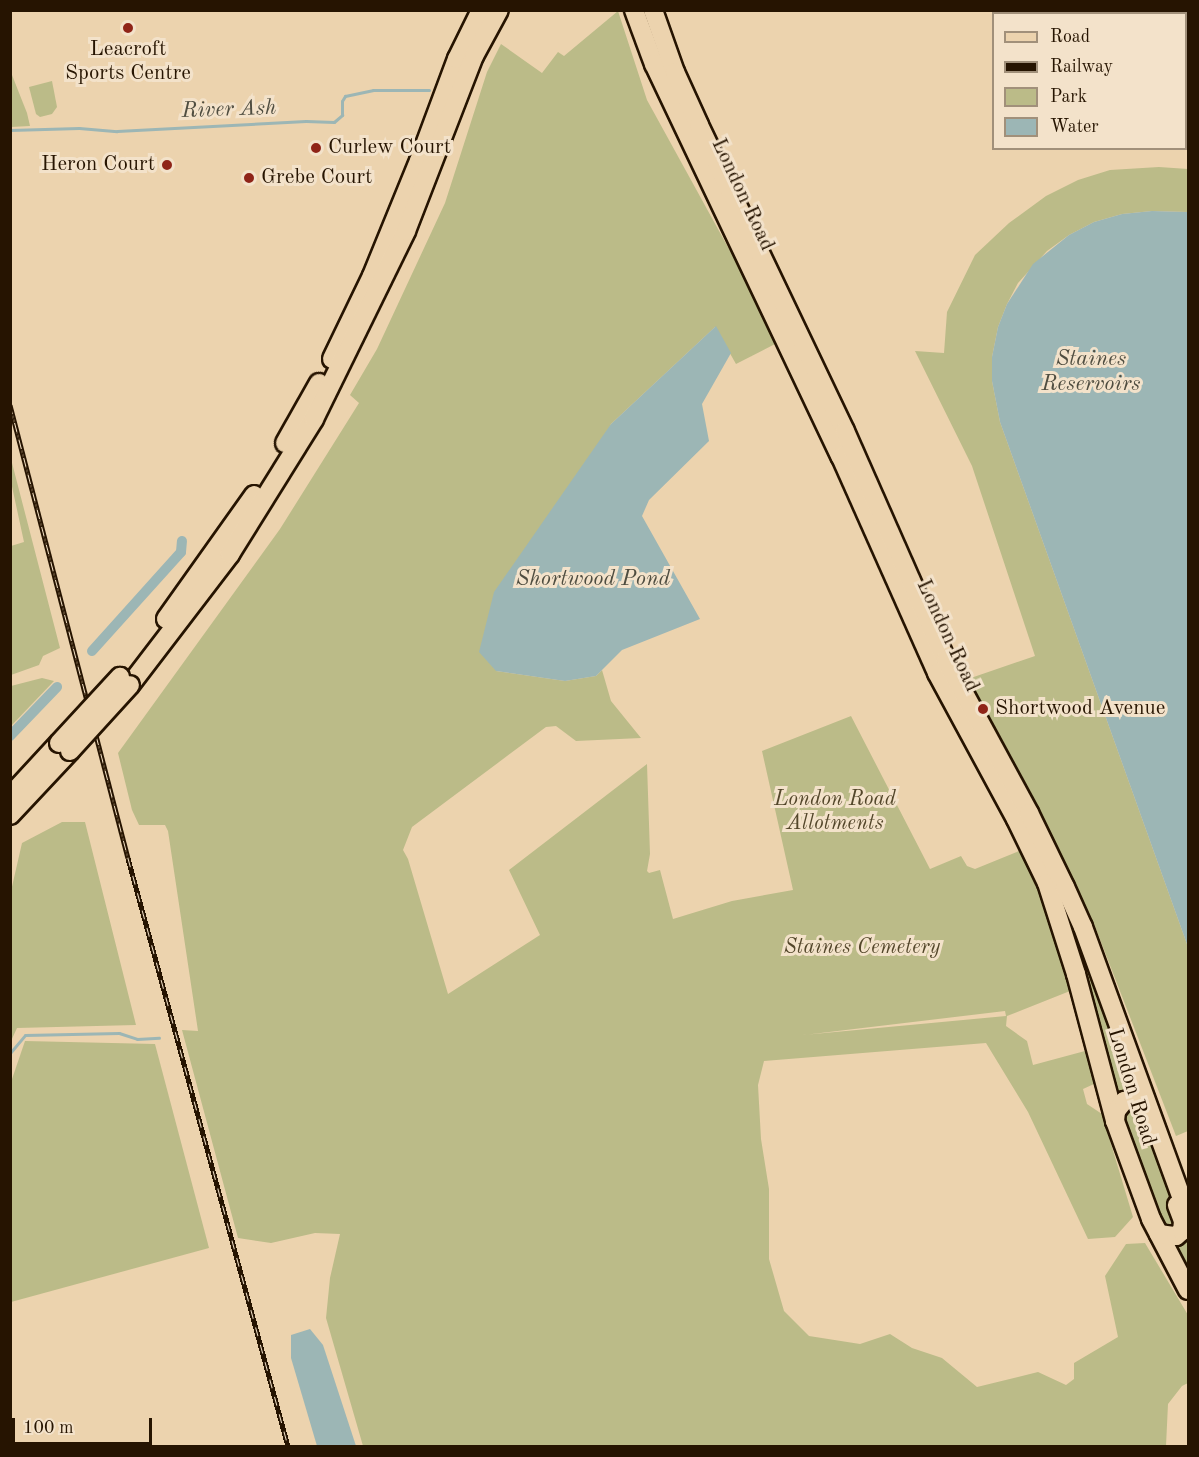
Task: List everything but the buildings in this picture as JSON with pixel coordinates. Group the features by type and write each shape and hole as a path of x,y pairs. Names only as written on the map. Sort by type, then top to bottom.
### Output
{"highway":[{"path":"298,434 372,276 419,161 457,59 481,10"},
{"path":"10,815 64,747 125,681 230,554 381,288 422,194 474,56 499,10"},
{"name":"London Road","path":"634,10 654,64 836,447 937,673 1016,819 1047,883 1076,974 1115,1121 1158,1234 1188,1290"},
{"path":"653,10 674,67 703,134 845,431 942,652 1029,813 1083,927 1188,1215"},
{"path":"10,796 64,747"},
{"path":"1115,1121 1116,1111 1124,1101 1137,1098 1146,1103"},
{"path":"1156,1129 1156,1149 1183,1221 1182,1231 1176,1236 1158,1234"}],"green space":[{"path":"618,11 647,100 746,280 775,344 736,364 715,327 611,424 496,671 565,681 596,676 602,670 611,701 641,738 576,741 556,726 546,727 412,827 403,850 408,859 448,994 540,935 509,870 647,764 650,854 647,871 649,873 660,870 673,919 732,901 793,890 762,751 851,716 930,869 961,856 967,866 975,869 1019,851 1052,922 1070,991 1007,1016 1006,1026 1027,1041 1033,1065 1085,1051 1094,1084 1083,1089 1087,1104 1102,1114 1133,1217 1115,1237 1088,1239 1028,1112 986,1043 764,1061 758,1085 761,1139 769,1189 769,1259 784,1311 809,1336 860,1344 890,1334 912,1348 942,1358 977,1387 1038,1372 1066,1385 1074,1379 1074,1363 1118,1337 1105,1276 1126,1244 1145,1243 1188,1315 1188,1383 1182,1386 1168,1404 1166,1446 363,1446 326,1318 330,1278 340,1234 315,1233 271,1243 238,1238 182,1030 198,1031 168,831 165,825 139,825 132,810 118,753 280,529 359,403 350,395 377,349 445,203 487,72 501,44 542,73 558,52 564,56","holes":["1005,1011 1006,1016 808,1035"]},
{"path":"1052,11 1113,11 1114,12 1054,12"},
{"path":"1143,11 1188,11 1188,60 1187,12"},
{"path":"10,70 27,113 30,126 11,127"},
{"path":"52,81 57,107 52,114 40,117 36,114 29,87"},
{"path":"1159,167 1188,169 1188,212 1152,211 1122,214 1094,222 1069,235 1047,251 1018,283 1007,304 998,327 992,357 992,381 1000,422 1188,947 1188,1131 1176,1136 1094,924 1035,806 1000,744 982,702 965,680 1035,656 972,466 915,351 944,353 947,312 975,255 1009,223 1046,196 1078,180 1110,170"},
{"path":"11,459 60,648 43,656 39,665 11,675 11,546 24,542 11,482"},
{"path":"940,658 1077,930 1135,1090 1122,1092 1114,1100 1075,953"},
{"path":"42,678 54,681 11,726 11,686"},
{"path":"62,822 85,822 136,1025 17,1028 11,1041 11,891 22,843"},
{"path":"25,1041 155,1044 209,1248 11,1302 11,1082"},
{"path":"1139,1106 1147,1127 1149,1141 1177,1216 1176,1229 1162,1231 1127,1129 1124,1115 1128,1108"},
{"path":"1188,1234 1188,1280 1172,1244"}],"water":[{"name":"Staines Reservoirs","path":"1152,211 1188,212 1188,947 1000,422 992,381 992,357 998,327 1007,304 1033,264 1069,235 1094,222 1122,214"},
{"name":"Shortwood Pond","path":"716,326 731,353 702,404 709,441 649,500 642,516 700,619 622,650 596,676 565,681 496,671 479,652 494,592 611,424"},
{"path":"310,1329 323,1345 356,1446 317,1446 291,1358 291,1335"}],"waterway":[{"name":"River Ash","path":"10,130 79,128 117,131 306,121 334,122 342,115 342,101 345,96 373,90 429,90"},
{"path":"92,651 181,552 182,541"},
{"path":"10,736 57,687"},
{"path":"10,1053 25,1035 119,1033 137,1039 159,1038"}],"railway":[{"path":"10,405 128,858 288,1446"}],"place":[{"name":"Leacroft Sports Centre","path":"128,28"},
{"name":"Curlew Court","path":"316,148"},
{"name":"Heron Court","path":"167,165"},
{"name":"Grebe Court","path":"249,178"},
{"name":"Shortwood Avenue","path":"983,709"}],"park label":[{"name":"London Road Allotments","path":"835,812"},
{"name":"Staines Cemetery","path":"862,948"}]}
